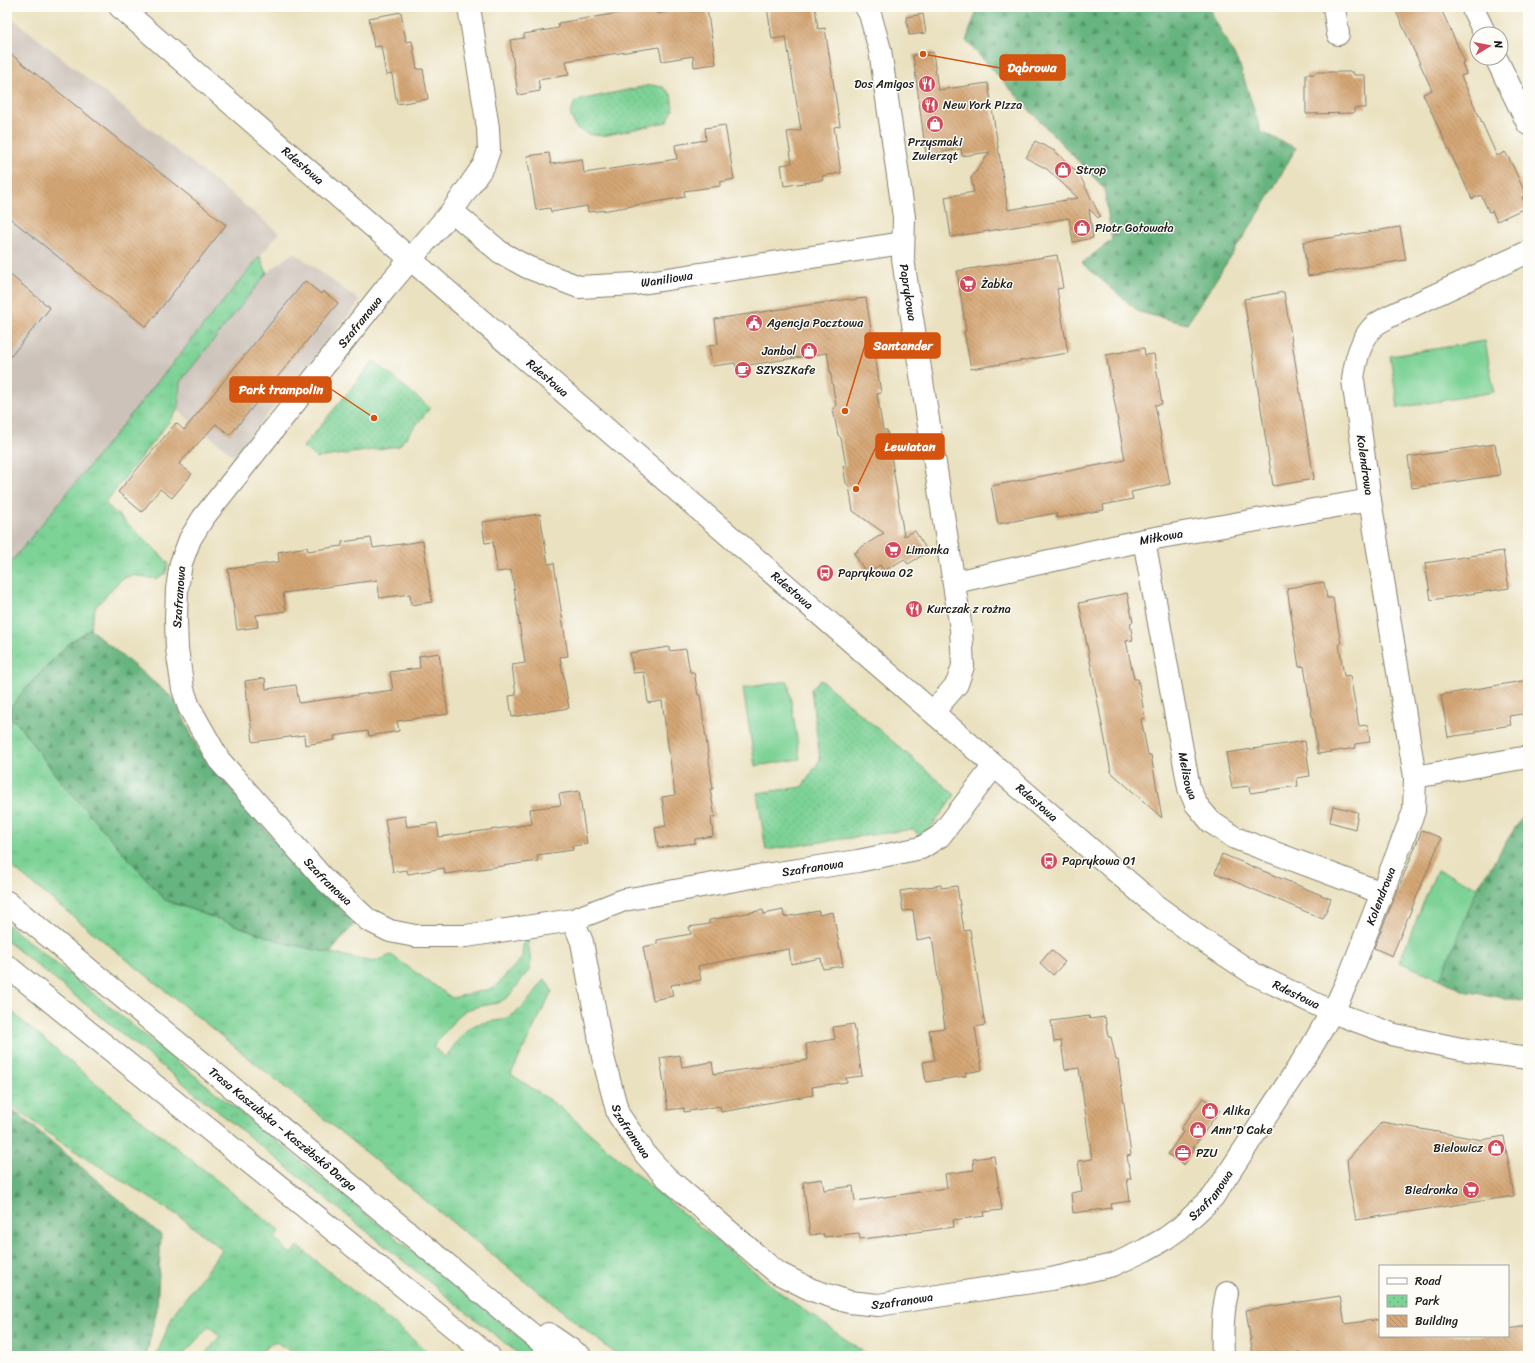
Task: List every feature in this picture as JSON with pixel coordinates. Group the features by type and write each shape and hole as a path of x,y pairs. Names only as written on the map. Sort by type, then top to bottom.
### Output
{"main road":[{"name":"Rdestowa","path":"120,7 1156,906 1204,941 1254,974 1332,1012 1395,1036 1461,1049 1528,1058"},
{"name":"Szafranowa","path":"469,7 488,128 488,150 484,165 452,210 410,260 203,518 190,539 181,563 177,589 176,619 177,649 183,689 189,706 219,760 322,878 368,920 390,931 415,936 438,937 466,936 573,920 624,900 758,876 858,861 921,848 940,836 955,814 994,766"},
{"name":"Paprykowa","path":"866,7 870,14 880,50 904,217 903,243 905,273 961,629 963,666 957,684 933,712"},
{"path":"1334,7 1338,34"},
{"path":"1472,7 1481,26"},
{"path":"1501,66 1524,102 1528,124"},
{"name":"Waniliowa","path":"452,210 500,252 527,267 579,287 635,284 903,243"},
{"name":"Kolendrowa","path":"1332,1012 1350,975 1414,811 1415,777 1370,500 1353,380 1356,361 1363,341 1372,327 1390,316 1528,252"},
{"name":"Miłkowa","path":"954,582 1144,540 1370,500"},
{"name":"Melisowa","path":"1144,540 1189,788 1196,804 1211,822 1235,838 1382,893"},
{"path":"1415,777 1528,757"},
{"name":"Trasa Kaszubska – Kaszëbskô Darga","path":"7,902 102,978 558,1356"},
{"name":"Szafranowa","path":"573,920 582,942 603,1057 618,1114 646,1155 665,1176 776,1272 812,1290 849,1302 878,1305 1051,1279 1113,1265 1159,1242 1180,1228 1213,1197 1279,1099 1332,1012"},
{"path":"7,966 489,1356"},
{"path":"444,1262 580,1356"},
{"path":"1224,1356 1222,1341 1223,1309 1227,1293"}],"shaded area":[{"path":"7,14 279,233 7,567"},
{"path":"294,252 360,301 234,456 178,410 180,382 267,273"}],"green space":[{"path":"978,7 1210,7 1214,18 1240,66 1261,132 1296,148 1264,205 1187,324 1139,312 1082,263 1112,240 1104,188 966,41"},
{"path":"651,85 663,87 671,94 673,110 667,122 603,136 588,134 576,128 570,114 575,101"},
{"path":"260,256 267,273 180,382 178,410 105,503 168,563 166,573 156,579 132,575 120,580 95,608 90,629 69,643 26,688 11,707 16,721 57,777 165,900 285,943 373,962 391,955 452,998 494,988 522,958 524,936 527,936 531,962 530,969 509,996 497,1003 466,1010 457,1017 433,1047 445,1057 463,1035 475,1025 498,1021 511,1016 530,999 545,979 552,991 511,1074 561,1108 657,1192 782,1294 869,1356 618,1356 7,863 7,567"},
{"path":"1485,341 1494,392 1398,408 1390,356"},
{"path":"374,361 430,408 399,446 317,458 303,447"},
{"path":"90,629 175,700 199,751 276,842 355,923 330,953 285,943 165,900 57,777 16,721 9,720 11,707 26,688 69,643"},
{"path":"821,680 955,795 922,839 913,829 766,850 757,793 802,787 820,760 811,689"},
{"path":"788,681 800,759 755,766 743,688"},
{"path":"1528,807 1528,1002 1464,991 1440,979 1478,887"},
{"path":"1437,870 1478,887 1440,979 1399,962"},
{"path":"7,924 542,1356 521,1356 7,941"},
{"path":"7,1008 87,1076 280,1231 274,1238 291,1254 298,1246 433,1356 297,1356 275,1341 256,1356 204,1356 220,1336 209,1326 182,1356 156,1356 174,1313 222,1250 182,1218 56,1139 7,1101"},
{"path":"7,1104 161,1235 157,1309 146,1356 7,1356"}],"building":[{"path":"656,7 657,14 692,8 693,12 707,9 716,64 694,67 693,56 662,61 659,47 566,61 569,75 538,80 540,91 518,95 510,40 524,38 524,34 559,28 558,23"},
{"path":"767,7 815,7 818,29 825,28 840,126 834,127 841,173 822,176 823,180 784,186 781,165 792,163 787,132 801,130 786,37 772,39"},
{"path":"1394,7 1440,7 1465,62 1462,63 1466,74 1461,76 1497,156 1505,152 1510,160 1526,195 1522,197 1527,207 1497,221 1492,211 1489,212 1481,195 1472,199 1423,94 1432,90"},
{"path":"401,12 406,42 412,41 417,69 423,69 428,99 397,104 392,74 386,75 381,46 374,47 369,18"},
{"path":"923,14 926,33 909,35 906,17"},
{"path":"7,51 226,225 146,327 7,216"},
{"path":"933,52 938,90 988,83 1008,210 1078,198 1047,169 1026,158 1035,141 1055,151 1079,174 1100,216 1098,218 1089,209 1093,238 1073,242 1069,218 951,237 945,197 974,192 971,178 990,152 962,156 961,149 926,155 913,55"},
{"path":"1316,72 1353,72 1354,75 1365,75 1366,108 1354,108 1354,113 1306,114 1306,74 1315,74"},
{"path":"725,125 734,179 720,182 720,186 684,191 685,197 608,210 588,212 587,206 551,212 550,208 536,210 527,156 549,153 551,164 582,159 584,173 677,159 675,145 706,140 705,128"},
{"path":"1400,227 1406,260 1308,276 1303,242"},
{"path":"1057,255 1063,288 1057,289 1068,353 971,369 964,331 966,331 957,271"},
{"path":"7,272 50,308 7,361"},
{"path":"305,281 321,294 323,291 338,303 230,435 216,424 179,464 192,474 172,498 160,489 142,512 118,492 176,423 184,430"},
{"path":"1284,292 1314,479 1273,486 1244,299"},
{"path":"866,298 881,393 877,394 883,430 887,430 904,536 915,531 928,552 908,564 904,559 884,571 880,565 867,574 854,553 884,533 853,511 849,486 846,483 843,466 846,466 841,438 838,435 833,409 836,405 827,353 736,367 735,363 712,366 709,346 718,344 715,319 849,299"},
{"path":"1144,348 1145,355 1154,354 1162,404 1155,405 1170,484 1131,492 1133,499 1103,505 1104,510 1057,518 1056,513 998,524 991,486 1125,460 1106,355"},
{"path":"1495,444 1500,475 1412,488 1408,457"},
{"path":"540,514 548,564 554,563 568,656 560,657 569,708 512,717 509,696 516,695 512,665 525,663 513,580 511,570 497,572 493,542 485,543 482,522"},
{"path":"371,538 373,548 423,541 432,602 411,605 410,594 380,598 377,580 283,593 286,611 256,615 258,627 237,630 228,569 279,562 278,552 307,547 308,551 342,546 342,542"},
{"path":"1503,551 1509,588 1431,600 1425,563"},
{"path":"1324,582 1327,598 1333,598 1341,644 1339,644 1344,676 1350,675 1359,726 1368,725 1370,742 1355,744 1356,748 1318,754 1304,666 1299,667 1287,588"},
{"path":"1127,593 1133,622 1130,623 1133,640 1126,641 1134,679 1138,679 1145,718 1141,719 1148,755 1151,755 1162,818 1111,772 1079,603"},
{"path":"669,647 669,651 686,649 690,672 694,672 698,695 700,695 713,789 710,789 715,817 711,817 713,836 695,839 695,843 658,848 655,828 666,826 662,797 675,795 662,701 648,703 644,672 633,673 630,653"},
{"path":"439,653 448,714 397,721 399,731 369,736 368,731 334,736 335,740 305,745 304,735 253,742 245,681 265,678 266,689 296,685 299,703 393,690 390,672 420,668 419,656"},
{"path":"1528,680 1528,713 1509,716 1511,725 1476,731 1476,733 1448,737 1441,695"},
{"path":"1305,741 1310,776 1297,778 1298,786 1250,793 1249,786 1232,788 1226,753"},
{"path":"579,791 587,844 572,846 573,850 537,855 538,861 445,874 444,868 408,874 407,870 393,872 385,819 405,816 407,827 437,823 439,837 532,824 530,809 561,805 559,794"},
{"path":"1333,806 1358,812 1355,829 1330,822"},
{"path":"1422,830 1441,838 1392,956 1374,948"},
{"path":"1222,854 1331,899 1323,919 1215,873"},
{"path":"941,885 941,888 957,886 964,931 970,930 985,1025 975,1027 982,1070 965,1073 966,1076 926,1082 923,1062 935,1060 929,1030 945,1028 932,937 917,940 913,910 903,911 900,891"},
{"path":"763,910 764,914 783,910 784,917 819,911 819,915 833,912 843,966 823,969 821,958 791,964 789,949 754,955 698,966 701,980 671,985 673,996 653,1000 643,947 657,944 657,940 691,934 689,927 709,924 709,920"},
{"path":"1051,950 1065,962 1053,975 1040,963"},
{"path":"1089,1016 1090,1019 1105,1017 1108,1037 1111,1037 1116,1060 1118,1060 1131,1155 1127,1156 1131,1179 1127,1179 1130,1201 1111,1204 1112,1208 1073,1213 1071,1193 1082,1191 1078,1161 1092,1159 1079,1068 1065,1070 1061,1041 1054,1042 1051,1021"},
{"path":"854,1024 862,1076 846,1078 847,1082 812,1087 813,1095 750,1107 721,1112 720,1106 684,1112 684,1108 668,1110 660,1058 680,1055 682,1067 712,1062 714,1074 808,1060 806,1044 835,1039 833,1027"},
{"path":"1203,1098 1220,1110 1193,1148 1195,1148 1184,1165 1168,1154 1183,1132 1180,1130"},
{"path":"1382,1122 1482,1140 1504,1136 1514,1196 1356,1220 1348,1179 1347,1160"},
{"path":"994,1156 1002,1210 984,1212 985,1216 953,1220 954,1227 879,1237 860,1239 859,1233 824,1237 824,1234 810,1235 803,1182 822,1179 824,1190 853,1186 855,1201 878,1198 947,1188 945,1174 974,1170 973,1159"},
{"path":"1340,1296 1345,1324 1379,1319 1379,1337 1509,1337 1509,1329 1528,1326 1528,1356 1301,1356 1300,1353 1283,1356 1253,1356 1246,1310"}],"place":[{"name":"Dąbrowa","path":"923,54"},
{"name":"Dos Amigos","path":"927,84"},
{"name":"New York Pizza","path":"930,105"},
{"name":"Przysmaki Zwierząt","path":"935,124"},
{"name":"Strop","path":"1063,170"},
{"name":"Piotr Gotowała","path":"1082,228"},
{"name":"Żabka","path":"968,284"},
{"name":"Agencja Pocztowa","path":"754,323"},
{"name":"Janbol","path":"809,351"},
{"name":"SZYSZKafe","path":"743,370"},
{"name":"Santander","path":"845,411"},
{"name":"Park trampolin","path":"374,418"},
{"name":"Lewiatan","path":"856,489"},
{"name":"Limonka","path":"893,550"},
{"name":"Paprykowa 02","path":"825,573"},
{"name":"Kurczak z rożna","path":"914,609"},
{"name":"Paprykowa 01","path":"1049,861"},
{"name":"Alika","path":"1210,1111"},
{"name":"Ann'D Cake","path":"1198,1130"},
{"name":"Bielowicz","path":"1496,1148"},
{"name":"PZU","path":"1183,1153"},
{"name":"Biedronka","path":"1471,1190"}]}
